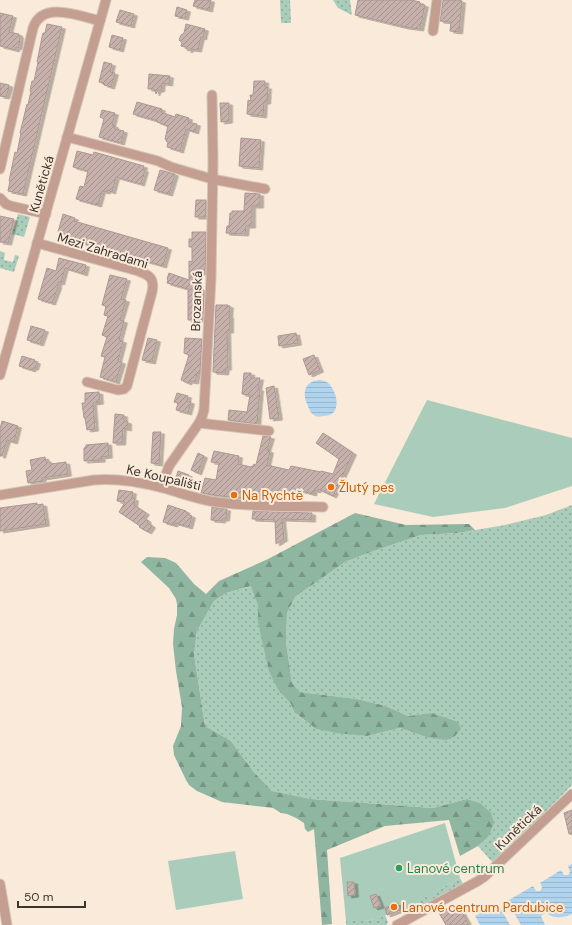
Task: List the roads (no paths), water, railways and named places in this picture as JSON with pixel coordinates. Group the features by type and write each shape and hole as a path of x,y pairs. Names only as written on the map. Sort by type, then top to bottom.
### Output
{"street":[{"name":"Kunětická","path":"0,375 106,0"},
{"path":"433,31 436,0"},
{"path":"0,169 33,28 36,21 40,16 54,11 70,13 100,21"},
{"name":"Brozanská","path":"161,487 169,466 199,423 204,410 211,278 213,162 212,95"},
{"path":"67,137 158,161 171,168 265,189"},
{"path":"0,198 6,204 11,206 46,214"},
{"name":"Mezi Zahradami","path":"37,243 138,271 149,276 153,282 154,285 127,386 124,389 118,390 87,382"},
{"path":"199,423 269,431"},
{"name":"Ke Koupališti","path":"0,495 109,479 124,480 161,487 208,500 238,504 323,507"},
{"name":"Kunětická","path":"397,925 484,877 572,794"},
{"path":"0,884 7,925"}],"water":[{"path":"320,380 327,382 331,386 336,397 337,405 332,414 318,417 310,410 306,400 305,391 311,382"},
{"path":"572,864 572,914 565,917 558,917 545,913 541,916 545,925 521,925 507,901 533,886 536,891 540,891 542,887 540,883 561,870 564,875 568,875 570,872 568,866"},
{"path":"498,904 510,925 480,925 475,916"}],"place":[{"name":"Žlutý pes","path":"331,487"},
{"name":"Na Rychtě","path":"234,495"},
{"name":"Lanové centrum","path":"399,868"},
{"name":"Lanové centrum Pardubice","path":"394,907"}]}
